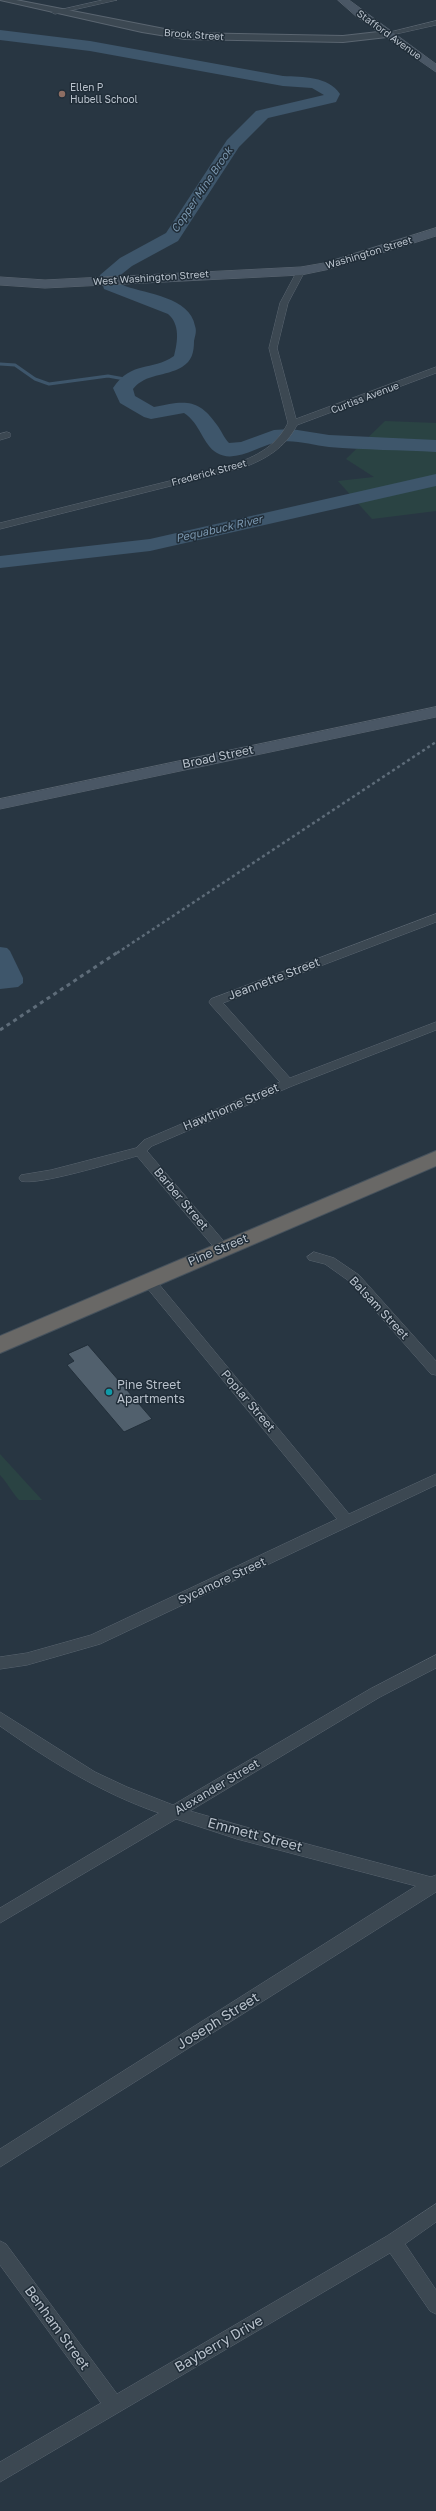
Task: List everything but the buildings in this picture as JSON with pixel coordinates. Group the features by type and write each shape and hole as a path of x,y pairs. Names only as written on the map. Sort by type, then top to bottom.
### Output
{"highway":[{"name":"Pine Street","path":"0,1345 222,1248 436,1158"}],"main road":[{"name":"Stafford Avenue","path":"343,0 436,69"},
{"name":"Washington Street","path":"301,271 326,266 436,232"},
{"name":"West Washington Street","path":"0,281 45,284 301,271"},
{"name":"Broad Street","path":"0,804 436,712"}],"street":[{"name":"Brook Street","path":"4,0 55,12 185,36 343,38 387,34"},
{"path":"55,12 113,0"},
{"path":"387,34 436,23"},
{"path":"293,423 273,348 284,303 301,271"},
{"name":"Curtiss Avenue","path":"293,423 322,414 436,370"},
{"name":"Frederick Street","path":"0,526 252,462 283,442 290,432 293,423"},
{"name":"Jeannette Street","path":"288,1084 215,1002 436,918"},
{"name":"Hawthorne Street","path":"24,1178 51,1174 140,1150 148,1143 288,1084 436,1026"},
{"name":"Barber Street","path":"140,1150 222,1248"},
{"name":"Balsam Street","path":"314,1257 329,1261 354,1278 436,1370"},
{"name":"Poplar Street","path":"148,1280 348,1522"},
{"name":"Sycamore Street","path":"0,1663 27,1659 95,1640 348,1522 436,1479"},
{"name":"Alexander Street","path":"0,1916 375,1693 436,1660"},
{"name":"Emmett Street","path":"0,1718 82,1772 121,1791 175,1813 435,1884"},
{"name":"Joseph Street","path":"0,2159 435,1884"},
{"name":"Bayberry Drive","path":"0,2473 393,2242 436,2212"},
{"path":"393,2242 436,2305"},
{"name":"Benham Street","path":"0,2250 114,2406"}],"green space":[{"path":"385,421 436,423 436,511 372,519 338,481 374,477 346,459"},
{"path":"0,1454 42,1500 19,1500 0,1475"}],"water":[{"path":"0,947 7,948 10,951 23,978 23,983 18,987 0,989"}],"waterway":[{"name":"Copper Mine Brook","path":"0,35 90,46 283,81 316,84 327,89 332,94 330,99 262,114 233,144 172,237 126,262 109,275 110,285 118,290 153,300 175,310 182,316 186,325 184,351 180,360 170,366 136,375 123,388 127,399 151,413 177,408 191,409 203,419 217,442 224,449 244,448 274,436 291,435 329,441 436,446"},
{"path":"0,364 15,365 35,379 49,384 108,376 130,380"},
{"name":"Pequabuck River","path":"0,562 150,545 436,480"}],"railway":[{"path":"117,953 436,742"},
{"path":"0,1030 118,952"}],"place":[{"name":"Ellen P Hubell School","path":"62,94"},
{"name":"Pine Street Apartments","path":"109,1392"}]}
